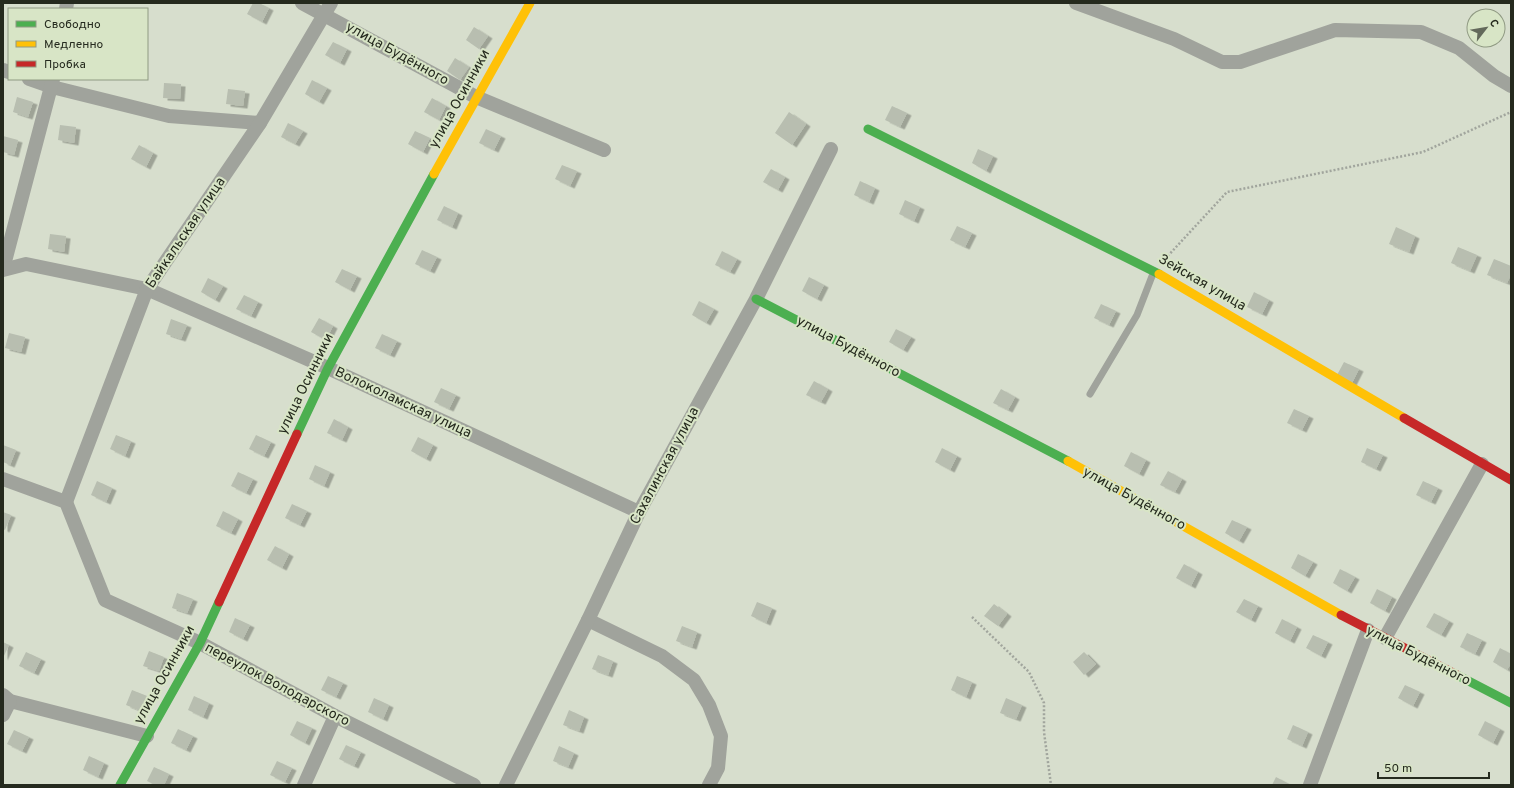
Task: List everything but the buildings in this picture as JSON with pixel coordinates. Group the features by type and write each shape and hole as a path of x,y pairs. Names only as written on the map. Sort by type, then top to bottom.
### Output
{"street":[{"name":"улица Будённого","path":"302,3 327,9 476,97 604,150"},
{"name":"улица Осинники","path":"120,785 200,643 328,368 476,97 530,3"},
{"path":"1076,3 1174,39 1222,62 1240,62 1335,30 1421,32 1459,48 1494,76 1511,86"},
{"name":"Байкальская улица","path":"66,502 147,290 260,123 327,9"},
{"path":"35,80 52,83 169,116 260,123"},
{"path":"3,270 52,83"},
{"name":"Зейская улица","path":"868,129 1154,271 1511,480"},
{"name":"Сахалинская улица","path":"506,785 588,620 639,512 756,299 831,149"},
{"name":"Волоколамская улица","path":"3,270 26,264 147,290 328,368 639,512"},
{"name":"улица Будённого","path":"756,299 1058,456 1368,630 1511,704"},
{"path":"1385,638 1482,464"},
{"path":"3,479 66,502"},
{"name":"переулок Володарского","path":"66,502 105,600 200,643 335,716 474,785"},
{"path":"588,620 662,656 694,680 709,705 722,736 718,768 709,785"},
{"path":"1310,785 1368,630"},
{"path":"3,715 7,698 147,736"},
{"path":"304,785 335,716"}],"lane":[{"path":"1090,394 1138,315 1154,271"}],"path":[{"path":"1154,271 1227,192 1423,152 1511,112"},
{"path":"972,617 1029,672 1038,690 1044,703 1044,732 1050,785"}],"traffic: fast":[{"path":"868,129 1159,274"},
{"path":"297,434 328,368 434,174"},
{"path":"756,299 1068,461"},
{"path":"120,785 200,643 219,602"},
{"path":"1457,675 1511,703"}],"traffic: slow":[{"path":"434,174 530,3"},
{"path":"1159,274 1404,418"},
{"path":"1068,461 1341,615"}],"traffic: jam":[{"path":"1404,418 1511,480"},
{"path":"219,602 297,434"},
{"path":"1341,615 1457,675"}]}
